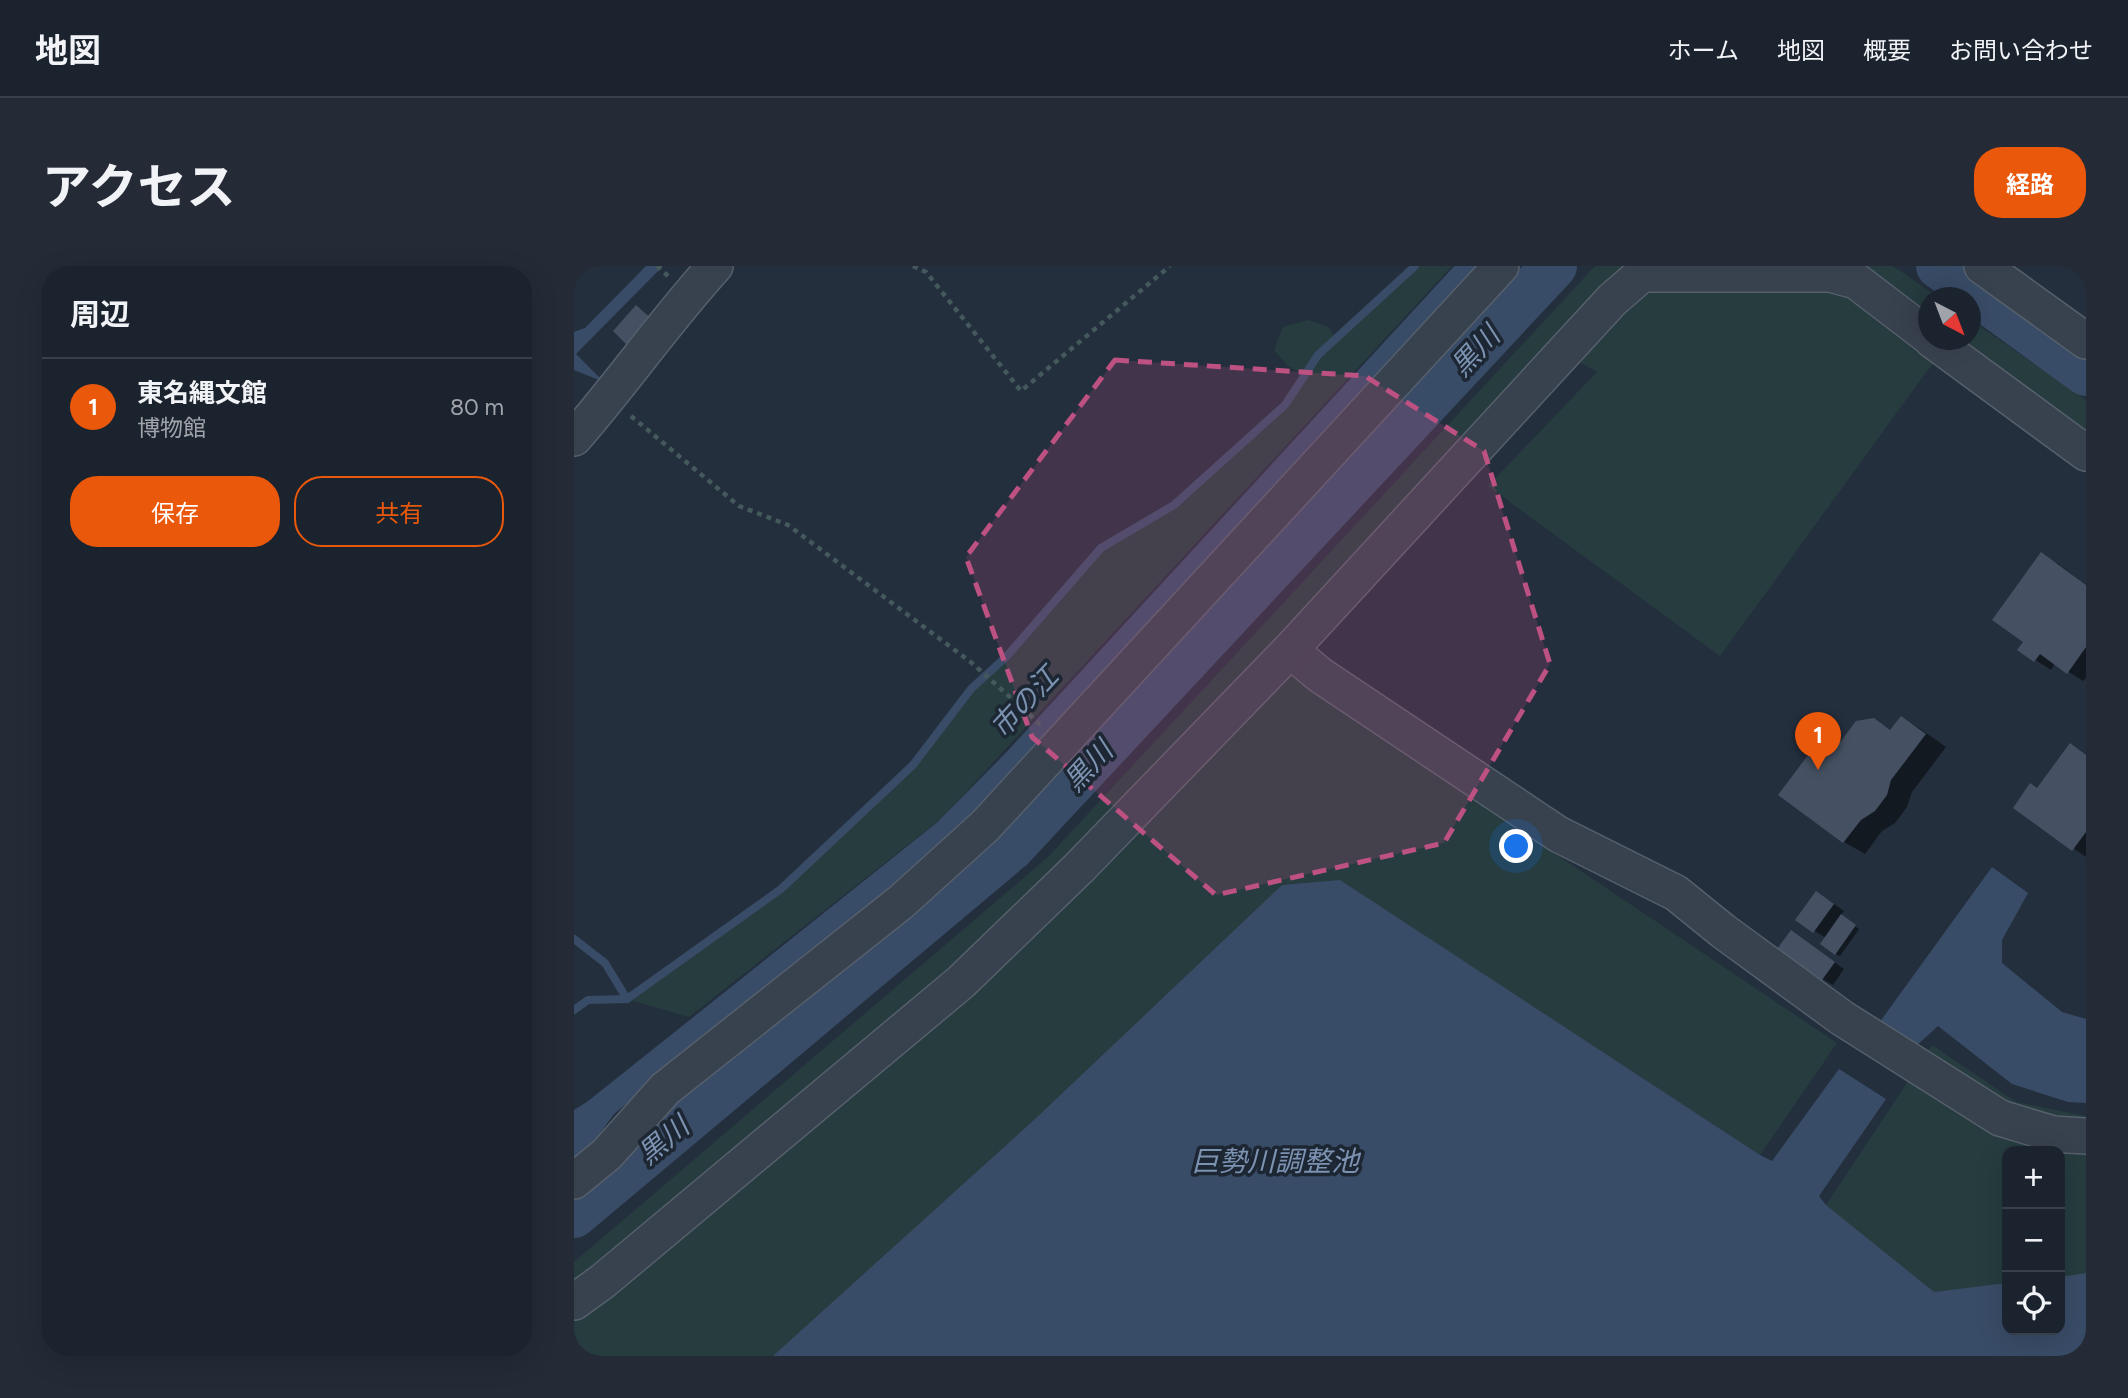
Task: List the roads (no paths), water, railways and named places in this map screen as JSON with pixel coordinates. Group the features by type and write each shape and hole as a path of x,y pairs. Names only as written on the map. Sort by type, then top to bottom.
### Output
{"street":[{"path":"574,438 715,266"},
{"path":"574,1181 607,1154 665,1088 901,902 985,826 1501,266"},
{"path":"1982,266 2086,341"},
{"path":"574,1302 604,1281 961,982 1079,868 1290,650 1612,300 1642,274 1829,274 1856,281 1918,328"},
{"path":"1945,350 2017,413 2086,453"},
{"path":"1290,650 1320,675 1558,834 1676,893 1842,1018 2000,1118 2053,1134 2086,1136"}],"water":[{"path":"646,266 663,266 576,354 604,382 574,370 574,332 585,328"},
{"path":"1992,867 2028,893 2002,940 2002,963 2062,1012 2086,1019 2086,1103 2068,1102 2012,1084 1938,1026 1916,1046 1879,1023"},
{"name":"巨勢川調整池","path":"1340,880 1772,1161 1839,1069 1886,1099 1819,1196 1826,1205 1934,1292 2002,1284 2002,1335 2065,1335 2065,1276 2086,1273 2086,1356 773,1356 1034,1120 1282,885"},
{"path":"634,1073 645,1083 614,1114 596,1139 574,1158 574,1110"}],"waterway":[{"path":"574,1010 588,1000 627,999 781,889 913,765 971,689 1007,656 1101,548 1174,505 1285,405 1318,355 1415,266"},
{"name":"市の江","path":"574,1129 946,832 1015,762 1472,266"},
{"name":"黒川","path":"574,1215 1011,848 1554,266"},
{"name":"黒川","path":"1939,266 2086,373"},
{"path":"574,939 605,963 627,999"}],"place":[{"name":"東名縄文館","path":"1818,770"}]}
